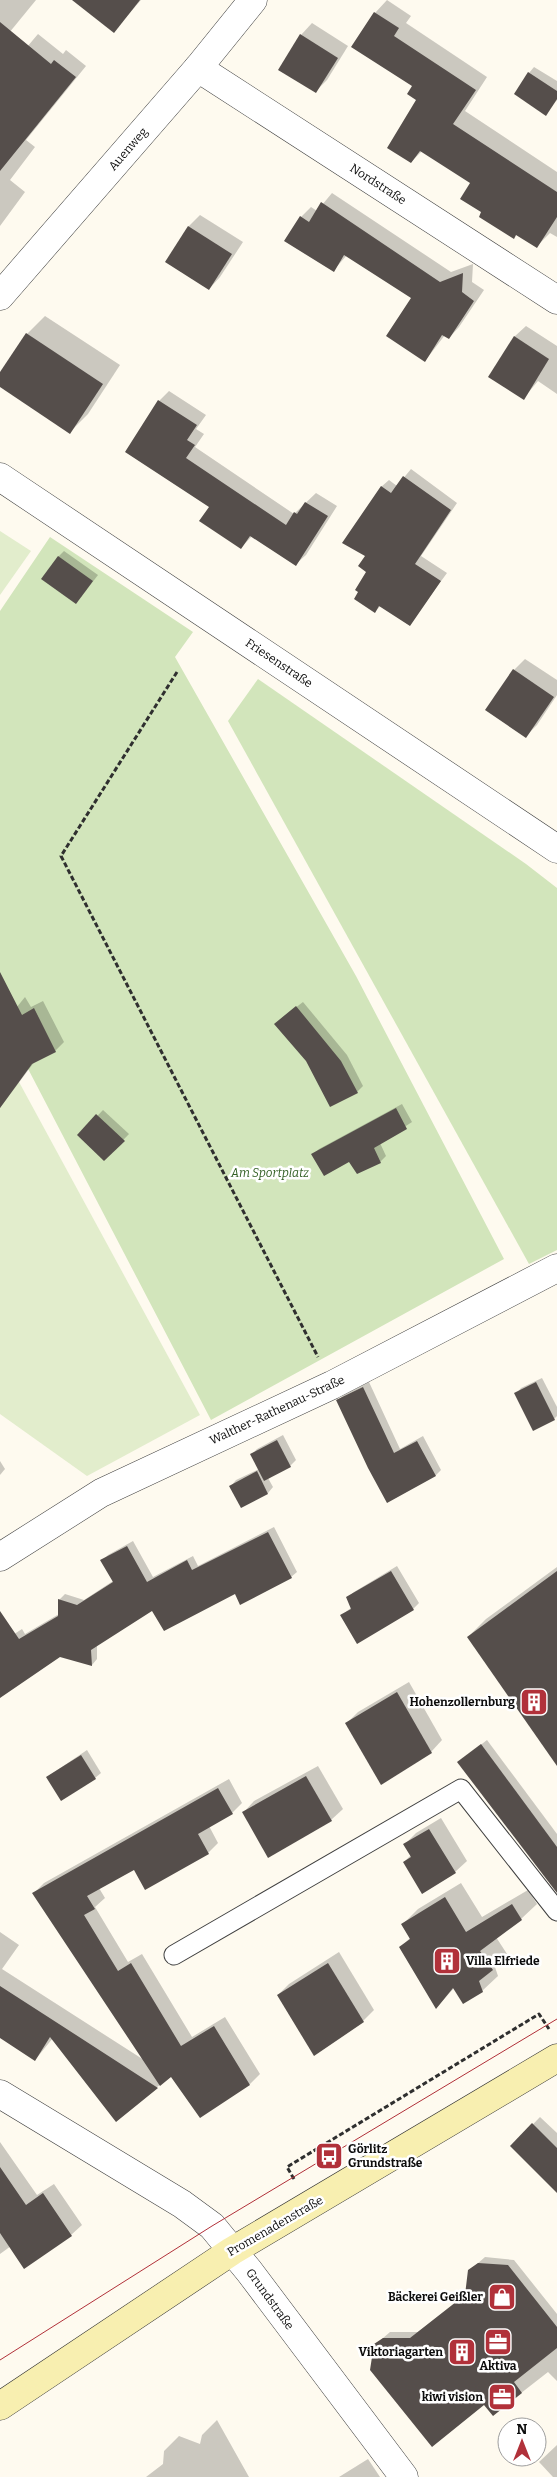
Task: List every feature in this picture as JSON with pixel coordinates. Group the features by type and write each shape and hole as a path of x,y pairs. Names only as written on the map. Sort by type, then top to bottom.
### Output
{"main road":[{"name":"Promenadenstraße","path":"0,2406 232,2250 554,2045"}],"street":[{"name":"Auenweg","path":"0,296 198,68 253,0"},
{"name":"Nordstraße","path":"198,68 557,300"},
{"name":"Friesenstraße","path":"0,477 557,849"},
{"name":"Walther-Rathenau-Straße","path":"0,1558 101,1493 332,1385 557,1268"},
{"name":"Grundstraße","path":"0,2094 200,2216 232,2250 404,2477"}],"lane":[{"path":"174,1955 461,1789 557,1910"}],"path":[{"path":"177,672 61,856 332,1385"},
{"path":"300,2159 539,2014 554,2045"}],"green space":[{"path":"0,531 31,551 0,595"},
{"name":"Am Sportplatz","path":"50,537 193,632 175,657 356,976 504,1259 211,1420 0,1015 0,611"},
{"path":"258,679 526,864 557,888 557,1250 529,1264 228,721"},
{"path":"0,1047 200,1415 87,1476 0,1414"}],"building":[{"path":"72,0 140,0 114,33"},
{"path":"374,12 399,28 394,36 476,90 453,124 557,192 557,217 537,248 516,235 514,239 479,217 481,212 460,199 470,183 420,151 411,163 387,148 416,100 407,94 412,86 351,47"},
{"path":"0,22 51,64 54,60 76,77 0,171"},
{"path":"300,34 338,58 316,93 278,70"},
{"path":"528,72 557,91 557,99 546,116 514,94"},
{"path":"321,202 440,282 463,273 462,292 474,301 449,339 442,335 425,362 386,336 411,298 344,255 334,272 284,241 300,216 309,222"},
{"path":"188,226 232,254 209,290 165,262"},
{"path":"26,333 103,384 70,434 0,387 0,372"},
{"path":"514,336 549,359 524,400 488,377"},
{"path":"158,400 197,425 187,440 195,445 186,458 286,525 294,512 297,514 305,502 328,516 296,566 250,536 241,549 199,521 209,507 125,452"},
{"path":"403,476 451,510 415,564 441,581 410,626 379,606 375,613 354,599 358,592 355,590 366,572 358,566 365,556 342,543 381,486 391,493"},
{"path":"58,556 93,581 76,604 41,579"},
{"path":"513,669 554,697 526,738 485,710"},
{"path":"0,972 22,1015 34,1008 56,1052 32,1064 0,1108"},
{"path":"296,1006 341,1061 358,1093 330,1107 306,1061 274,1024"},
{"path":"396,1108 407,1129 374,1148 381,1163 357,1174 349,1162 324,1176 311,1154"},
{"path":"96,1114 125,1141 104,1161 77,1135"},
{"path":"536,1382 555,1420 533,1431 514,1393"},
{"path":"363,1387 394,1453 417,1441 436,1476 387,1503 336,1400"},
{"path":"277,1440 291,1467 264,1481 250,1454"},
{"path":"257,1471 268,1494 241,1508 229,1486"},
{"path":"268,1532 292,1578 240,1605 235,1594 164,1631 152,1611 91,1650 92,1666 60,1657 0,1698 0,1611 19,1639 58,1616 58,1599 77,1605 113,1582 100,1560 127,1546 147,1582 187,1560 192,1570"},
{"path":"391,1571 414,1610 357,1644 340,1615 351,1609 346,1597"},
{"name":"Hohenzollernburg","path":"557,1571 557,1766 467,1637"},
{"path":"397,1692 432,1753 381,1785 345,1723"},
{"path":"481,1744 557,1847 557,1893 457,1762"},
{"path":"81,1755 96,1779 61,1801 46,1777"},
{"path":"306,1776 332,1821 268,1858 242,1812"},
{"path":"218,1788 233,1814 198,1834 209,1854 145,1890 134,1870 87,1896 95,1909 84,1915 118,1971 131,1963 181,2046 214,2026 250,2085 200,2118 171,2077 160,2086 32,1893"},
{"path":"429,1829 456,1873 422,1894 403,1862 411,1857 403,1844"},
{"name":"Villa Elfriede","path":"445,1897 466,1932 512,1904 522,1920 480,1951 493,1970 479,1981 483,1992 463,2004 453,1988 436,2009 399,1947 410,1939 401,1924"},
{"path":"328,1963 364,2022 314,2056 277,1995"},
{"path":"0,1986 158,2088 116,2122 50,2037 35,2061 0,2038"},
{"path":"532,2123 557,2148 557,2193 510,2146"},
{"path":"0,2167 26,2205 43,2193 72,2236 24,2269 0,2233"},
{"name":"Viktoriagarten","path":"478,2263 508,2265 557,2327 557,2348 514,2382 522,2393 493,2416 484,2405 432,2447 370,2370 374,2344 383,2338 410,2338 465,2295 468,2270"}],"tram line":[{"path":"0,2360 212,2226 557,2019"}],"place":[{"name":"Hohenzollernburg","path":"534,1702"},
{"name":"Villa Elfriede","path":"447,1961"},
{"name":"Görlitz Grundstraße","path":"329,2156"},
{"name":"Bäckerei Geißler","path":"502,2297"},
{"name":"Aktiva","path":"498,2342"},
{"name":"Viktoriagarten","path":"462,2352"},
{"name":"kiwi vision","path":"502,2397"}]}
